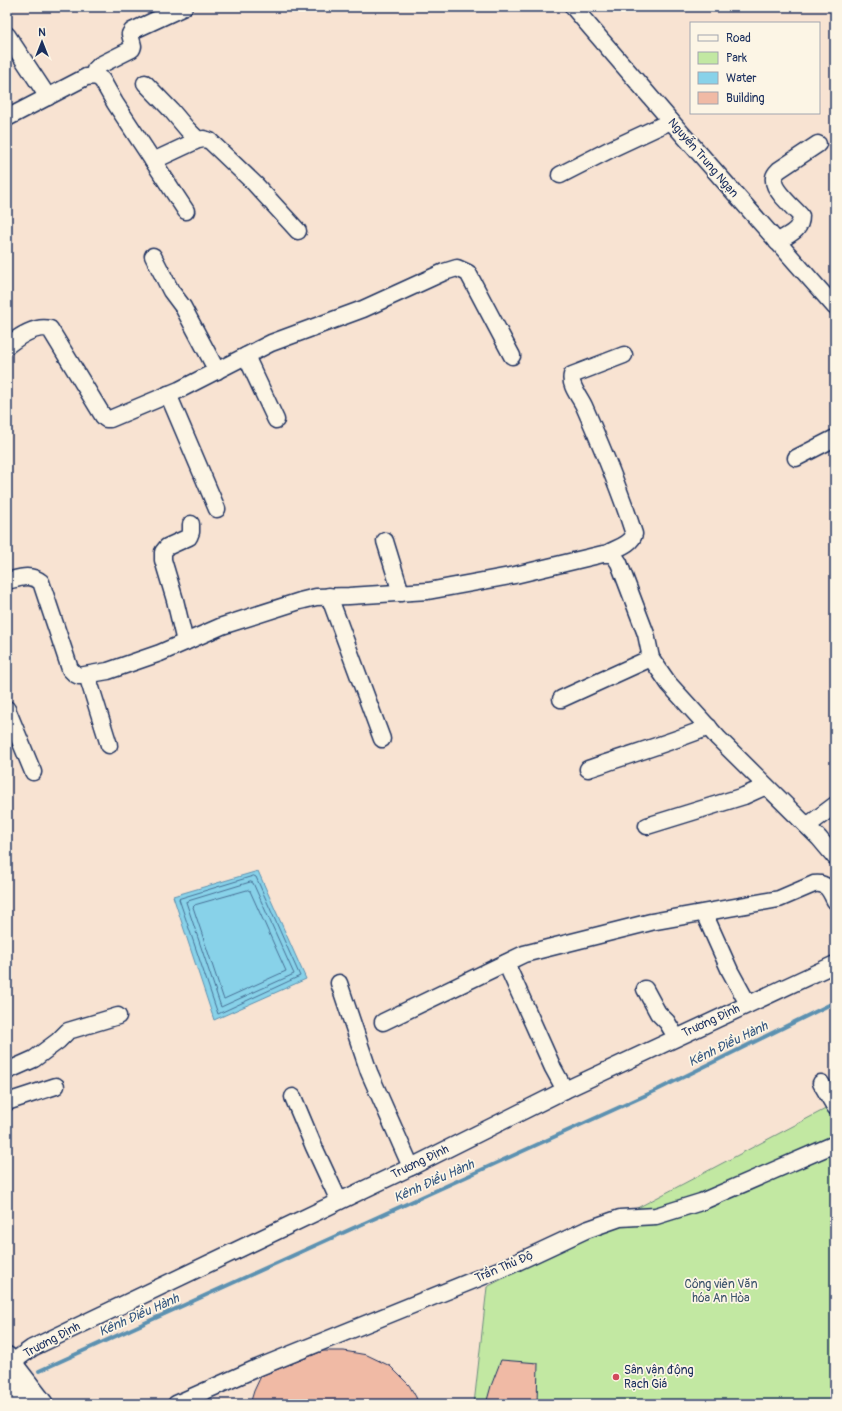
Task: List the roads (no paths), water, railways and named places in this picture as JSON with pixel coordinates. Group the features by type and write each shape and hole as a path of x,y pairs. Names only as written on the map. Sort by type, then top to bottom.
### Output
{"main road":[{"path":"8,1362 15,1392 43,1404"}],"street":[{"path":"96,76 95,70 100,65 132,49 133,46 130,34 132,31 184,7"},
{"name":"Nguyễn Trung Ngạn","path":"573,7 835,307"},
{"path":"7,35 48,97"},
{"path":"7,118 86,77 96,76 102,80 186,211"},
{"path":"145,83 198,140"},
{"path":"560,175 671,121"},
{"path":"153,161 198,140 204,139 210,141 256,184 298,231"},
{"path":"778,242 798,228 801,223 801,216 780,193 774,182 775,174 818,144"},
{"path":"153,256 171,291 183,306 217,371"},
{"path":"7,346 16,339 39,328 50,329 85,389 106,419 110,419 217,371 271,343 363,309 444,272 457,268 468,273 512,356"},
{"path":"7,581 28,576 37,578 41,582 70,669 74,674 79,676 123,666 222,626 316,597 428,591 515,575 608,553 629,542 633,538 634,534 606,459 571,378 572,375 624,355"},
{"path":"246,356 276,420"},
{"path":"168,394 217,508"},
{"path":"796,458 835,438"},
{"path":"185,642 175,600 163,560 164,552 167,547 189,537 191,532 191,524"},
{"path":"385,541 401,593"},
{"path":"608,553 613,554 619,563 646,634 651,658 669,684 709,728 807,826 835,857"},
{"path":"329,596 382,739"},
{"path":"561,699 651,658"},
{"path":"87,675 109,745"},
{"path":"7,709 33,772"},
{"path":"588,769 709,728"},
{"path":"647,826 744,796 766,786"},
{"path":"807,826 835,805"},
{"path":"383,1022 524,954 651,922 779,899 814,884 820,884 828,888 835,901"},
{"path":"704,913 730,971 748,1004"},
{"path":"506,963 553,1068 565,1090"},
{"name":"Trương Định","path":"8,1362 32,1348 411,1167 565,1090 835,964"},
{"path":"339,983 369,1072 411,1167"},
{"path":"645,989 658,1013 667,1022 676,1037"},
{"path":"7,1071 34,1059 58,1041 68,1031 118,1016"},
{"path":"822,1083 835,1107"},
{"path":"7,1102 56,1086"},
{"path":"293,1097 339,1201"},
{"name":"Trần Thủ Độ","path":"176,1404 257,1368 511,1265 586,1230 620,1218 656,1216 701,1202 835,1144"}],"water":[{"path":"258,871 306,979 214,1020 173,896"}],"waterway":[{"name":"Kênh Điều Hành","path":"39,1371 655,1091 835,1002"}],"place":[{"name":"Sân vận động Rạch Giá","path":"616,1377"}],"park label":[{"name":"Công viên Văn hóa An Hòa","path":"721,1291"}]}
